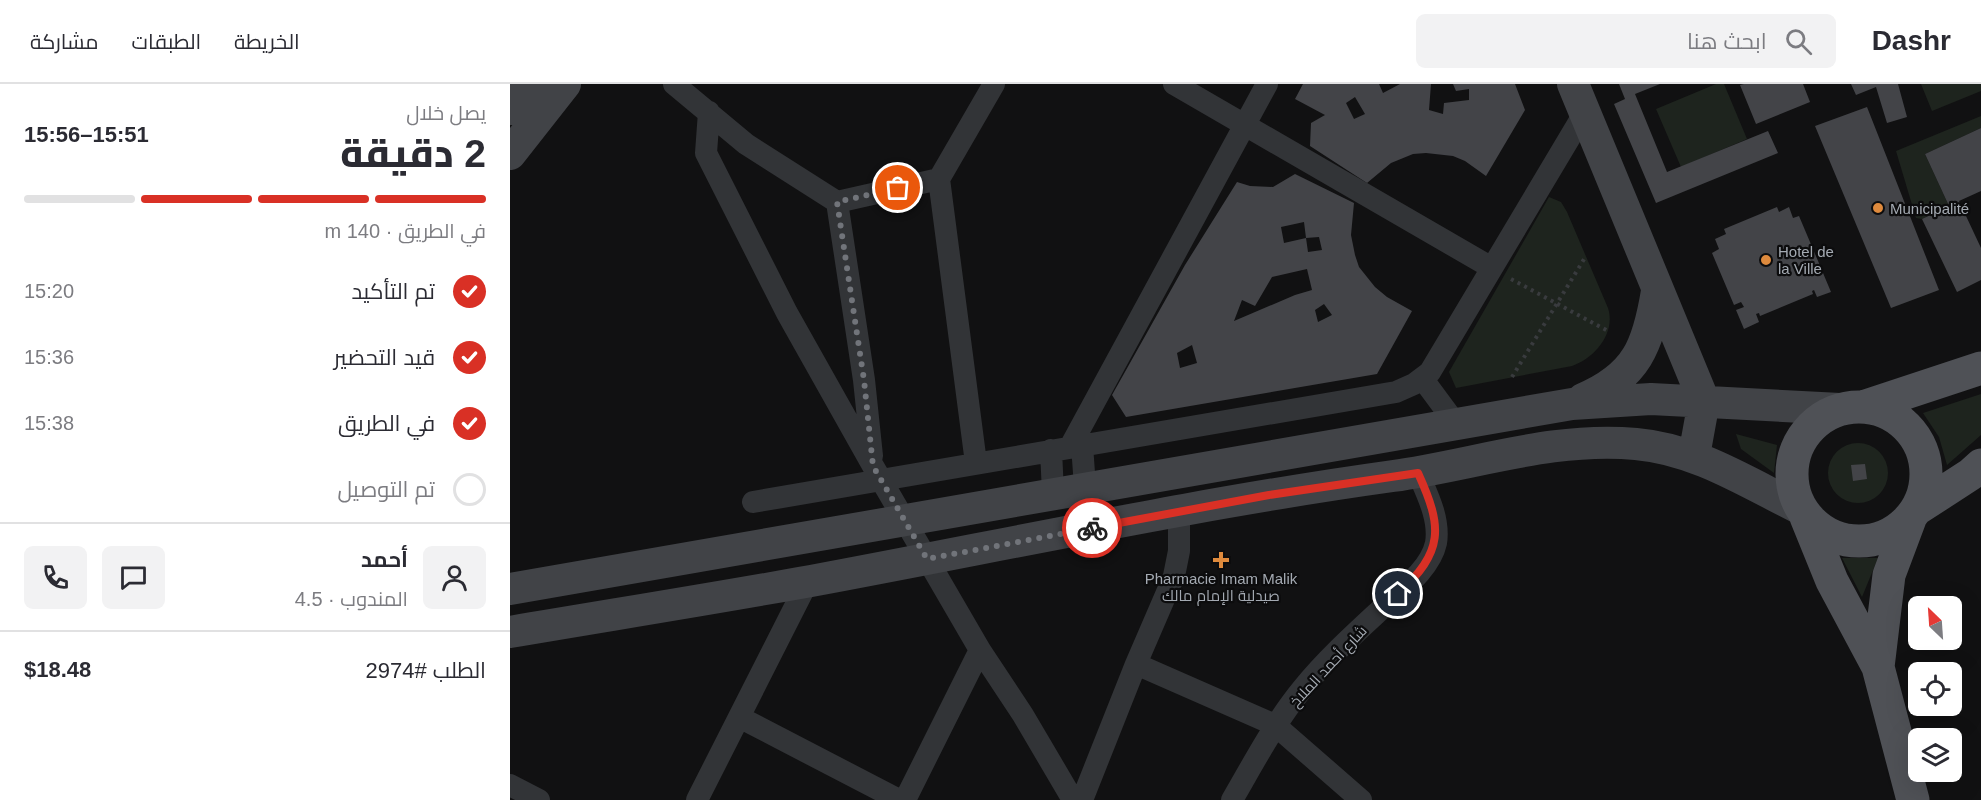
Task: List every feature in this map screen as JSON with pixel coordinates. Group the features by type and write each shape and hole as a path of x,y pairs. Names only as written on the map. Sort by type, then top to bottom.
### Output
{"main road":[{"path":"510,109 530,84"},
{"path":"510,154 565,84"},
{"path":"1579,98 1704,401 1694,456"},
{"path":"1572,404 1615,382 1631,367 1646,341 1653,319 1657,291"},
{"path":"1913,800 1878,667 1832,581 1793,490 1792,470 1796,450 1806,432 1821,418 1981,368"},
{"path":"510,589 1572,404 1651,399 1853,408 1888,412 1907,425 1920,443 1927,465 1926,488 1889,575 1878,667"},
{"path":"510,632 808,581 1269,495 1418,473 1527,451 1582,443 1635,444 1694,456 1804,513 1824,532 1846,541 1869,541 1891,534 1914,514 1981,465"}],"street":[{"path":"674,84 746,144 837,202 939,179"},
{"path":"976,463 939,179 994,84"},
{"path":"1174,84 1492,268"},
{"path":"1053,493 1067,447 1267,84"},
{"path":"753,502 877,473 976,463 1396,392 1430,372 1492,268 1579,98"},
{"path":"709,112 706,153 787,313 980,650 1073,800"},
{"path":"837,202 877,473"},
{"path":"1422,378 1456,424"},
{"path":"1067,447 1085,488"},
{"name":"شارع أحمد الملاخ","path":"1232,800 1275,725 1304,687 1354,635 1413,580 1427,561 1436,543 1435,521 1431,501 1418,473"},
{"path":"1082,800 1174,576 1179,551 1179,512"},
{"path":"698,800 808,581"},
{"path":"905,800 980,650"},
{"path":"1136,664 1275,725 1361,800"},
{"path":"739,717 899,800"},
{"path":"510,785 539,800"}],"path":[{"path":"1512,377 1586,256"},
{"path":"1492,268 1608,331"}],"shaded area":[{"path":"1716,84 1724,84 1747,139 1681,167 1656,109"},
{"path":"1921,84 1981,84 1981,91 1932,111"},
{"path":"1981,116 1981,128 1925,154 1949,206 1922,219 1916,218 1896,151"},
{"path":"1549,197 1561,202 1567,212 1608,308 1610,317 1606,335 1596,351 1572,366 1456,388 1449,372"},
{"path":"1981,394 1981,435 1947,465 1939,437 1923,413"},
{"path":"1736,434 1777,445 1774,473 1741,449"},
{"path":"1858,443 1875,448 1883,456 1888,473 1883,490 1875,498 1858,503 1841,498 1833,490 1828,473 1833,456 1841,448"},
{"path":"1842,558 1878,558 1862,597"}],"building":[{"path":"1303,84 1379,84 1383,93 1400,84 1431,84 1429,110 1443,114 1444,103 1469,100 1469,89 1456,91 1453,84 1515,84 1525,110 1486,176 1465,161 1453,156 1426,153 1413,154 1391,163 1367,183 1310,146 1311,123 1325,115 1295,99","holes":["1355,97 1365,114 1354,119 1346,103"]},
{"path":"1619,84 1660,84 1635,94 1667,172 1768,131 1778,153 1656,203 1614,104 1625,99"},
{"path":"1803,84 1810,102 1756,124 1740,85"},
{"path":"1851,84 1898,84 1907,117 1887,123 1876,87 1856,95"},
{"name":"Municipalité","path":"1867,107 1939,290 1891,308 1815,126"},
{"path":"1981,128 1981,191 1959,201 1981,248 1981,280 1957,292 1922,219 1949,206 1925,154"},
{"path":"1295,174 1354,203 1351,235 1359,267 1375,287 1387,297 1412,311 1377,374 1126,417 1112,395 1185,265 1237,182 1250,186 1273,187","holes":["1304,222 1306,238 1284,243 1281,227","1319,237 1322,250 1308,252 1306,238","1307,269 1312,290 1234,321 1242,300 1255,306 1272,277","1324,304 1332,315 1318,322 1315,310","1192,345 1197,363 1180,368 1177,353"]},
{"name":"Hotel de la Ville","path":"1777,207 1779,212 1789,207 1793,218 1799,216 1821,268 1816,271 1818,275 1823,273 1831,292 1817,297 1814,290 1813,294 1760,316 1759,313 1756,314 1759,322 1744,329 1736,310 1744,307 1741,302 1734,305 1712,253 1719,249 1715,239 1726,234 1724,229"},
{"path":"1865,464 1867,479 1853,481 1851,465"}],"way so far":[{"path":"898,188 837,202 864,380 873,466 927,559 1092,528"}],"place":[{"name":"Municipalité","path":"1878,208"},
{"name":"Hotel de la Ville","path":"1766,260"},
{"name":"Pharmacie Imam Malik صيدلية الإمام مالك","path":"1221,560"}],"route":[{"path":"1092,528 1269,495 1418,473 1431,501 1436,543 1427,561 1413,580 1398,594"}]}
